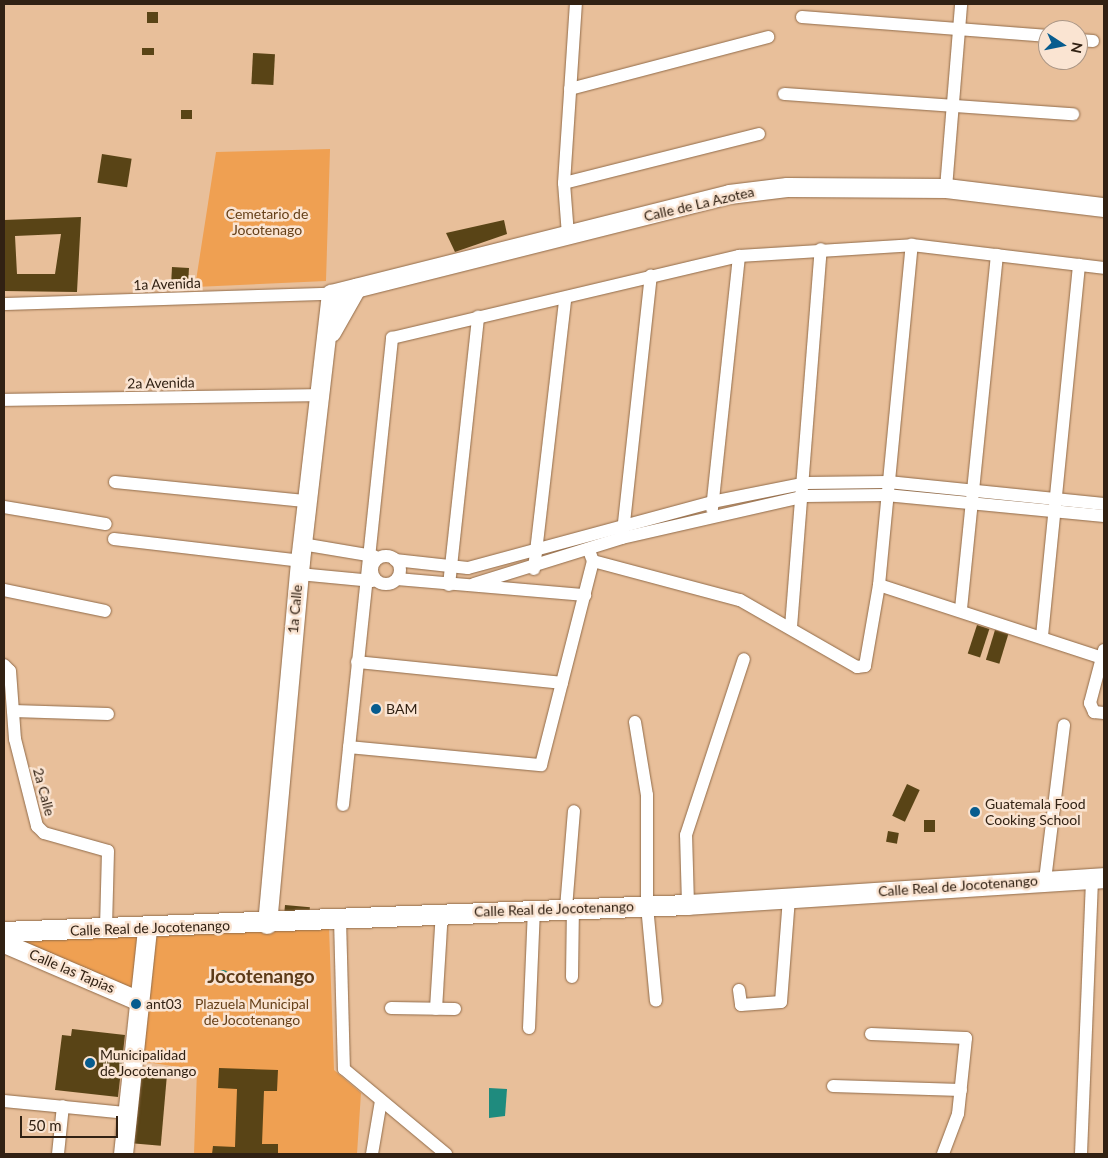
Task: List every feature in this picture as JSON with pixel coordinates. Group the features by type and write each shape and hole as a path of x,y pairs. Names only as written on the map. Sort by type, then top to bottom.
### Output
{"main road":[{"name":"Calle Real de Jocotenango","path":"4,932 106,929 147,930 442,912 688,905 1098,878"}],"street":[{"path":"568,235 564,183 576,4"},
{"path":"946,188 960,4"},
{"path":"802,17 959,27 1038,35"},
{"path":"570,89 768,37"},
{"path":"1088,41 1093,41"},
{"path":"784,94 1073,114"},
{"path":"564,183 759,134"},
{"name":"Calle de La Azotea","path":"332,294 729,194 787,187 946,188 1104,207"},
{"path":"591,556 718,593 791,627 856,667 865,666 879,584 912,245"},
{"path":"343,805 357,662 372,581 389,342 478,317 565,300 651,276 739,256 821,249 912,245 1104,268"},
{"path":"791,627 805,496 821,249"},
{"path":"961,609 997,255"},
{"path":"711,516 739,256"},
{"path":"1042,636 1058,505 1079,265"},
{"path":"622,538 651,276"},
{"path":"327,340 356,288"},
{"name":"1a Avenida","path":"4,304 332,294"},
{"name":"1a Calle","path":"267,924 300,560 332,294"},
{"path":"534,569 565,300"},
{"path":"449,585 478,317"},
{"name":"2a Avenida","path":"4,400 320,395"},
{"path":"115,482 307,501"},
{"path":"114,539 300,560 373,556 468,568 536,548 712,502 806,482 1058,505 1104,504"},
{"path":"474,584 591,556 622,538 711,516 805,496 887,488"},
{"path":"1058,505 1104,516"},
{"path":"4,507 106,524"},
{"path":"349,747 541,765 585,595 591,556"},
{"path":"300,560 386,584 397,579 449,585 474,584 585,595"},
{"path":"395,560 400,571 397,579"},
{"path":"879,584 1103,654 1090,703 1094,712 1104,713"},
{"path":"4,590 105,611"},
{"path":"688,905 686,835 744,659"},
{"path":"357,662 562,683"},
{"name":"2a Calle","path":"7,668 13,711 9,738 37,826 44,833 108,851 106,929"},
{"path":"13,711 108,714"},
{"path":"635,722 647,794 647,906 656,1001"},
{"path":"1046,880 1064,725"},
{"path":"572,977 569,908 574,811"},
{"path":"1081,1154 1098,878"},
{"path":"739,990 741,1005 781,1002 789,897"},
{"path":"529,1028 534,909"},
{"path":"436,1009 442,912"},
{"path":"340,919 344,1069 446,1154"},
{"path":"123,1154 147,930"},
{"name":"Calle las Tapias","path":"4,943 139,1001"},
{"path":"391,1008 456,1009"},
{"path":"871,1034 966,1038 956,1124 944,1154"},
{"path":"834,1086 960,1090"},
{"path":"4,1101 127,1113"},
{"path":"372,1154 381,1101"},
{"path":"58,1154 63,1106"}],"green space":[{"name":"Cemetario de Jocotenago","path":"330,149 326,281 195,287 216,152"},
{"name":"Plazuela Municipal de Jocotenango","path":"329,927 334,1070 361,1093 357,1154 194,1154 197,1070 140,1061 153,937"},
{"path":"141,935 134,994 4,938"}],"water":[{"path":"225,970 228,971 228,981 221,982 218,981 217,974 218,971"},
{"path":"489,1088 507,1089 505,1116 489,1118"}],"building":[{"path":"147,12 158,12 158,23 147,23"},
{"path":"142,48 154,48 154,55 142,55"},
{"path":"253,53 275,54 273,85 251,84"},
{"path":"181,110 192,110 192,119 181,119"},
{"path":"102,154 132,159 127,187 97,183"},
{"path":"81,217 77,292 4,291 4,220","holes":["61,234 55,274 17,274 15,236"]},
{"path":"504,220 507,234 455,252 446,233"},
{"path":"172,267 189,268 188,287 171,286"},
{"path":"977,625 989,629 980,658 968,654"},
{"path":"995,630 1008,634 999,664 986,660"},
{"path":"907,784 920,790 905,822 892,816"},
{"path":"924,820 935,820 935,832 924,832"},
{"path":"888,831 899,833 897,844 886,842"},
{"path":"285,905 310,907 309,915 284,913"},
{"name":"Municipalidad de Jocotenango","path":"72,1029 125,1035 118,1097 55,1090 62,1035 71,1036"},
{"path":"219,1068 278,1070 277,1091 264,1091 262,1144 278,1144 278,1154 212,1154 213,1146 235,1147 237,1089 218,1088"},
{"path":"132,1073 167,1076 161,1146 126,1143"}],"place":[{"name":"BAM","path":"376,709"},
{"name":"Guatemala Food Cooking School","path":"975,812"},
{"name":"ant03","path":"136,1004"},
{"name":"Municipalidad de Jocotenango","path":"90,1063"}],"district":[{"name":"Jocotenango","path":"261,976"}]}
